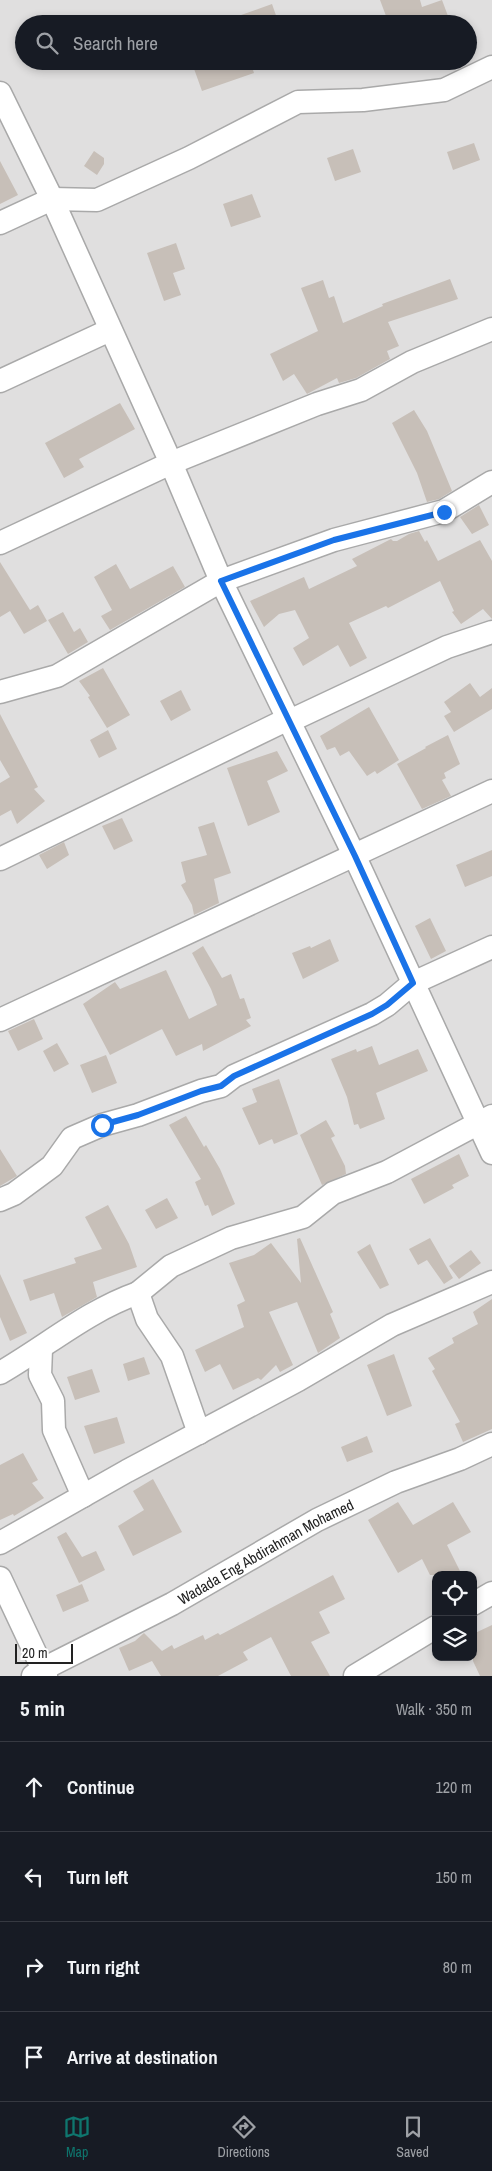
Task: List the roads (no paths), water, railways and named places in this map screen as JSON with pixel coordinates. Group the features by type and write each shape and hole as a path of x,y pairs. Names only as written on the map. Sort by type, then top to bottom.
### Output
{"street":[{"path":"0,223 52,199 97,200 189,158 298,102 363,100 444,90 492,67"},
{"path":"0,93 52,199 171,463 221,581 355,856 413,983 485,1119 492,1154"},
{"path":"0,543 171,463 317,404 361,390 412,362 492,329"},
{"path":"0,380 110,330"},
{"path":"0,692 57,676 221,581 334,540 444,512 492,482"},
{"path":"0,859 288,720 296,718 447,647 492,632"},
{"path":"0,1020 492,791"},
{"path":"0,1200 14,1194 52,1166 72,1138 102,1125 138,1115 201,1091 221,1086 234,1076 372,1014 394,1000 413,983 492,947"},
{"path":"0,1373 89,1315 113,1302 138,1293 170,1266 231,1238 303,1217 332,1193 387,1172 485,1119"},
{"path":"0,1543 298,1380 392,1325 492,1282"},
{"path":"138,1293 147,1319 172,1356 199,1433"},
{"path":"41,1348 40,1375 53,1401 54,1430 83,1496"},
{"name":"Wadada Eng Abdirahman Mohamed","path":"41,1674 172,1604 317,1520 396,1482 460,1459 492,1444"},
{"path":"0,1578 41,1674"},
{"path":"477,1602 492,1593"},
{"path":"355,1676 432,1629"}]}
